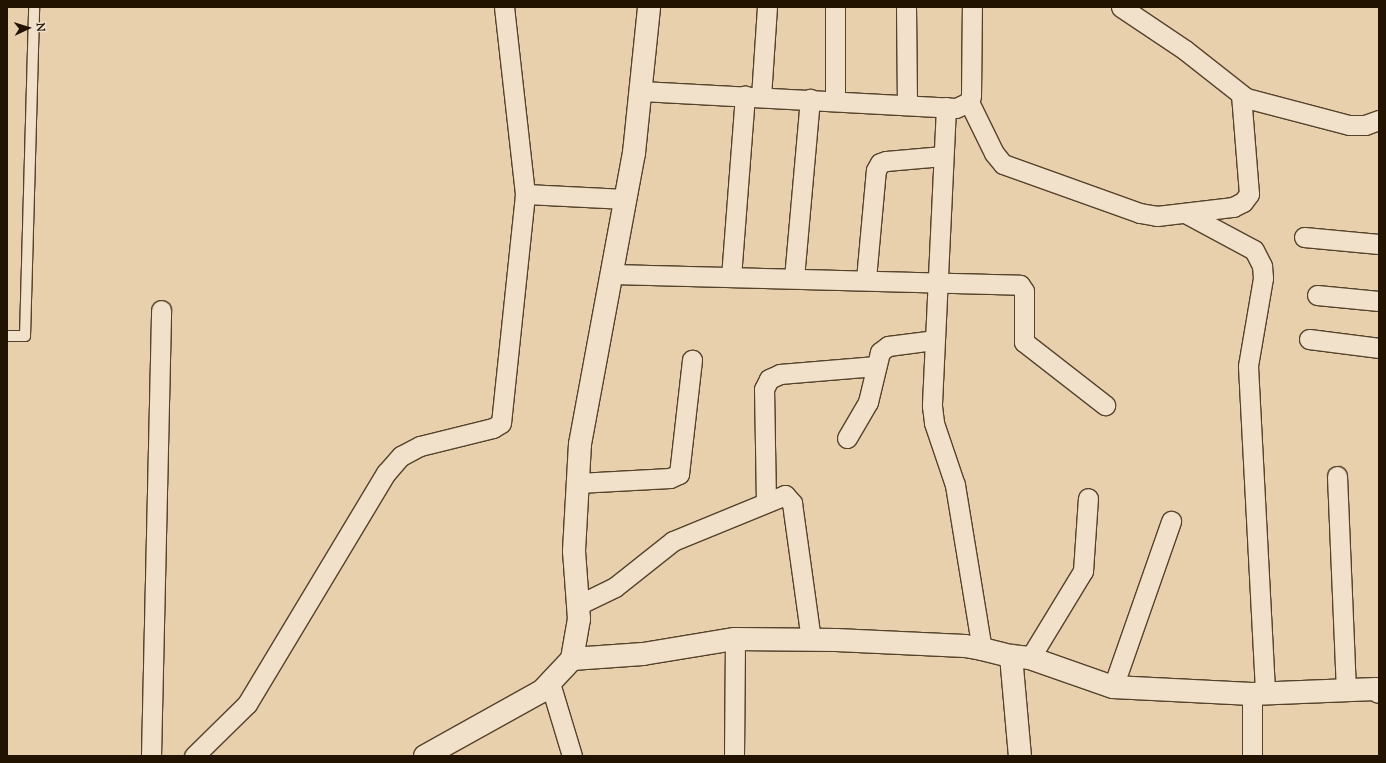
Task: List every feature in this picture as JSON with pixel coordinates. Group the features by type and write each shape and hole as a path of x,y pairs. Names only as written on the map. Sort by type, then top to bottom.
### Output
{"street":[{"path":"194,756 247,704 386,473 401,456 420,446 493,428 501,423 525,194 504,7"},
{"path":"425,756 542,691 572,659 579,619 574,551 580,444 634,153 649,7"},
{"path":"731,277 753,96 767,7"},
{"path":"835,7 835,100"},
{"path":"906,7 906,105"},
{"path":"972,7 971,96 969,102 994,153 1009,168 1148,215 1186,213 1233,207 1242,202 1249,194 1241,95"},
{"path":"1122,7 1185,50 1241,95 1349,125 1365,125 1379,120"},
{"path":"641,91 835,100 956,108 969,102"},
{"path":"794,278 810,100"},
{"path":"946,107 936,281 932,414 954,485 982,649"},
{"path":"866,279 876,170 880,163 886,161 943,156"},
{"path":"525,194 626,199"},
{"path":"1186,213 1254,250 1262,266 1263,278 1248,366 1259,694 1252,756"},
{"path":"1304,237 1379,244"},
{"path":"612,274 866,279 1020,285 1024,291 1024,342 1105,405"},
{"path":"1317,294 1379,301"},
{"path":"151,756 161,310"},
{"path":"1309,339 1379,348"},
{"path":"847,438 868,402 880,352 888,346 934,340"},
{"path":"578,483 670,478 679,474 692,360"},
{"path":"766,502 764,389 769,379 780,374 876,366"},
{"path":"1337,476 1346,690"},
{"path":"578,605 615,587 673,541 785,495 792,503 811,640"},
{"path":"1020,756 1021,657 1083,571 1088,498"},
{"path":"1113,687 1171,521"},
{"path":"572,659 643,654 735,639 811,640 965,646 1021,657 1113,687 1259,694 1378,688"},
{"path":"734,756 735,639"},
{"path":"550,683 572,756"}],"lane":[{"path":"7,336 25,336 34,7"}]}
